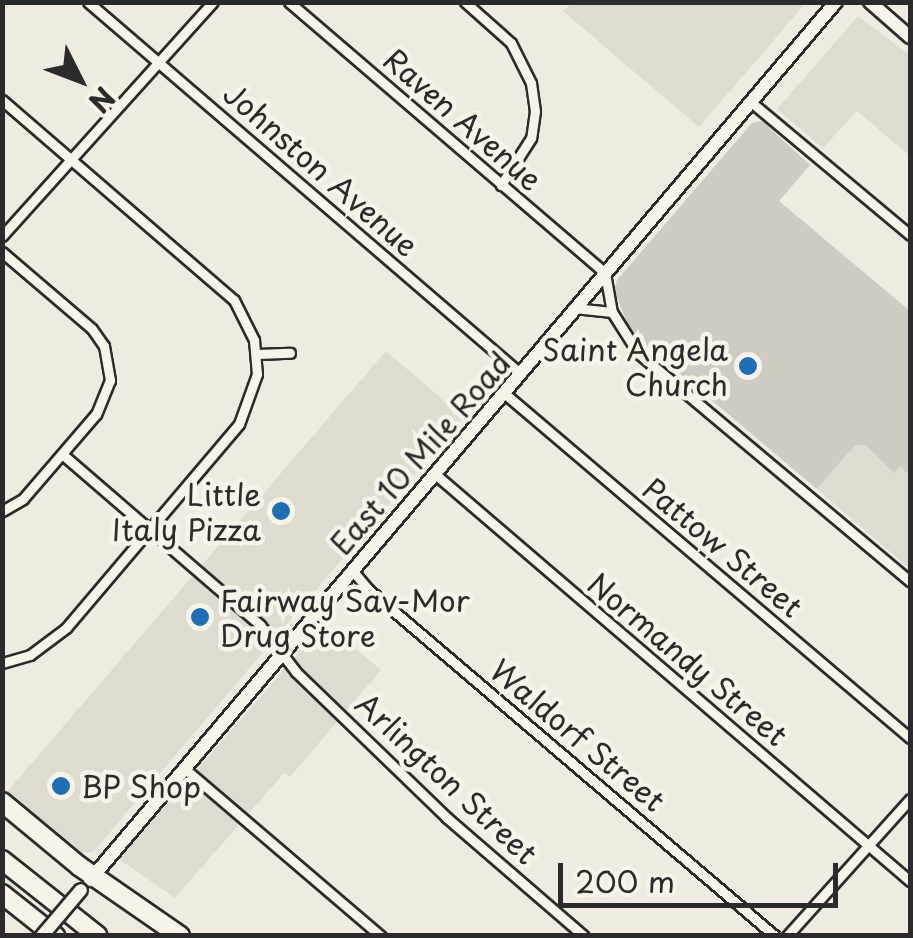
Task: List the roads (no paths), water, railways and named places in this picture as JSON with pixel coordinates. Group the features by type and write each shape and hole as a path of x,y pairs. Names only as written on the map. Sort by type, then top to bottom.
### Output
{"highway":[{"path":"2,802 87,883 180,936"},
{"path":"2,860 98,936"},
{"path":"2,894 55,936"}],"main road":[{"name":"East 10 Mile Road","path":"42,936 836,2"},
{"path":"870,2 910,37"}],"street":[{"name":"Johnston Avenue","path":"88,2 521,374"},
{"path":"2,236 74,161 213,2"},
{"name":"Raven Avenue","path":"289,2 606,273"},
{"path":"465,2 517,52 534,98 528,147 501,185"},
{"path":"2,100 234,300 250,328 257,354 254,394 239,424 60,634 30,655 2,662"},
{"path":"751,102 910,235"},
{"path":"2,252 92,329 108,358 110,380 102,406 23,499 2,511"},
{"path":"606,273 612,312 638,352 910,580"},
{"path":"576,308 612,312"},
{"path":"257,354 290,353"},
{"name":"Pattow Street","path":"504,393 910,738"},
{"name":"Arlington Street","path":"62,454 240,607 284,650 296,672 446,817 584,936"},
{"name":"Normandy Street","path":"435,474 910,881"},
{"name":"Waldorf Street","path":"352,570 369,590 775,936"},
{"path":"184,768 381,936"},
{"path":"787,936 910,798"}],"place":[{"name":"Saint Angela Church","path":"748,366"},
{"name":"Little Italy Pizza","path":"281,511"},
{"name":"Fairway Sav-Mor Drug Store","path":"200,617"},
{"name":"BP Shop","path":"61,786"}]}
